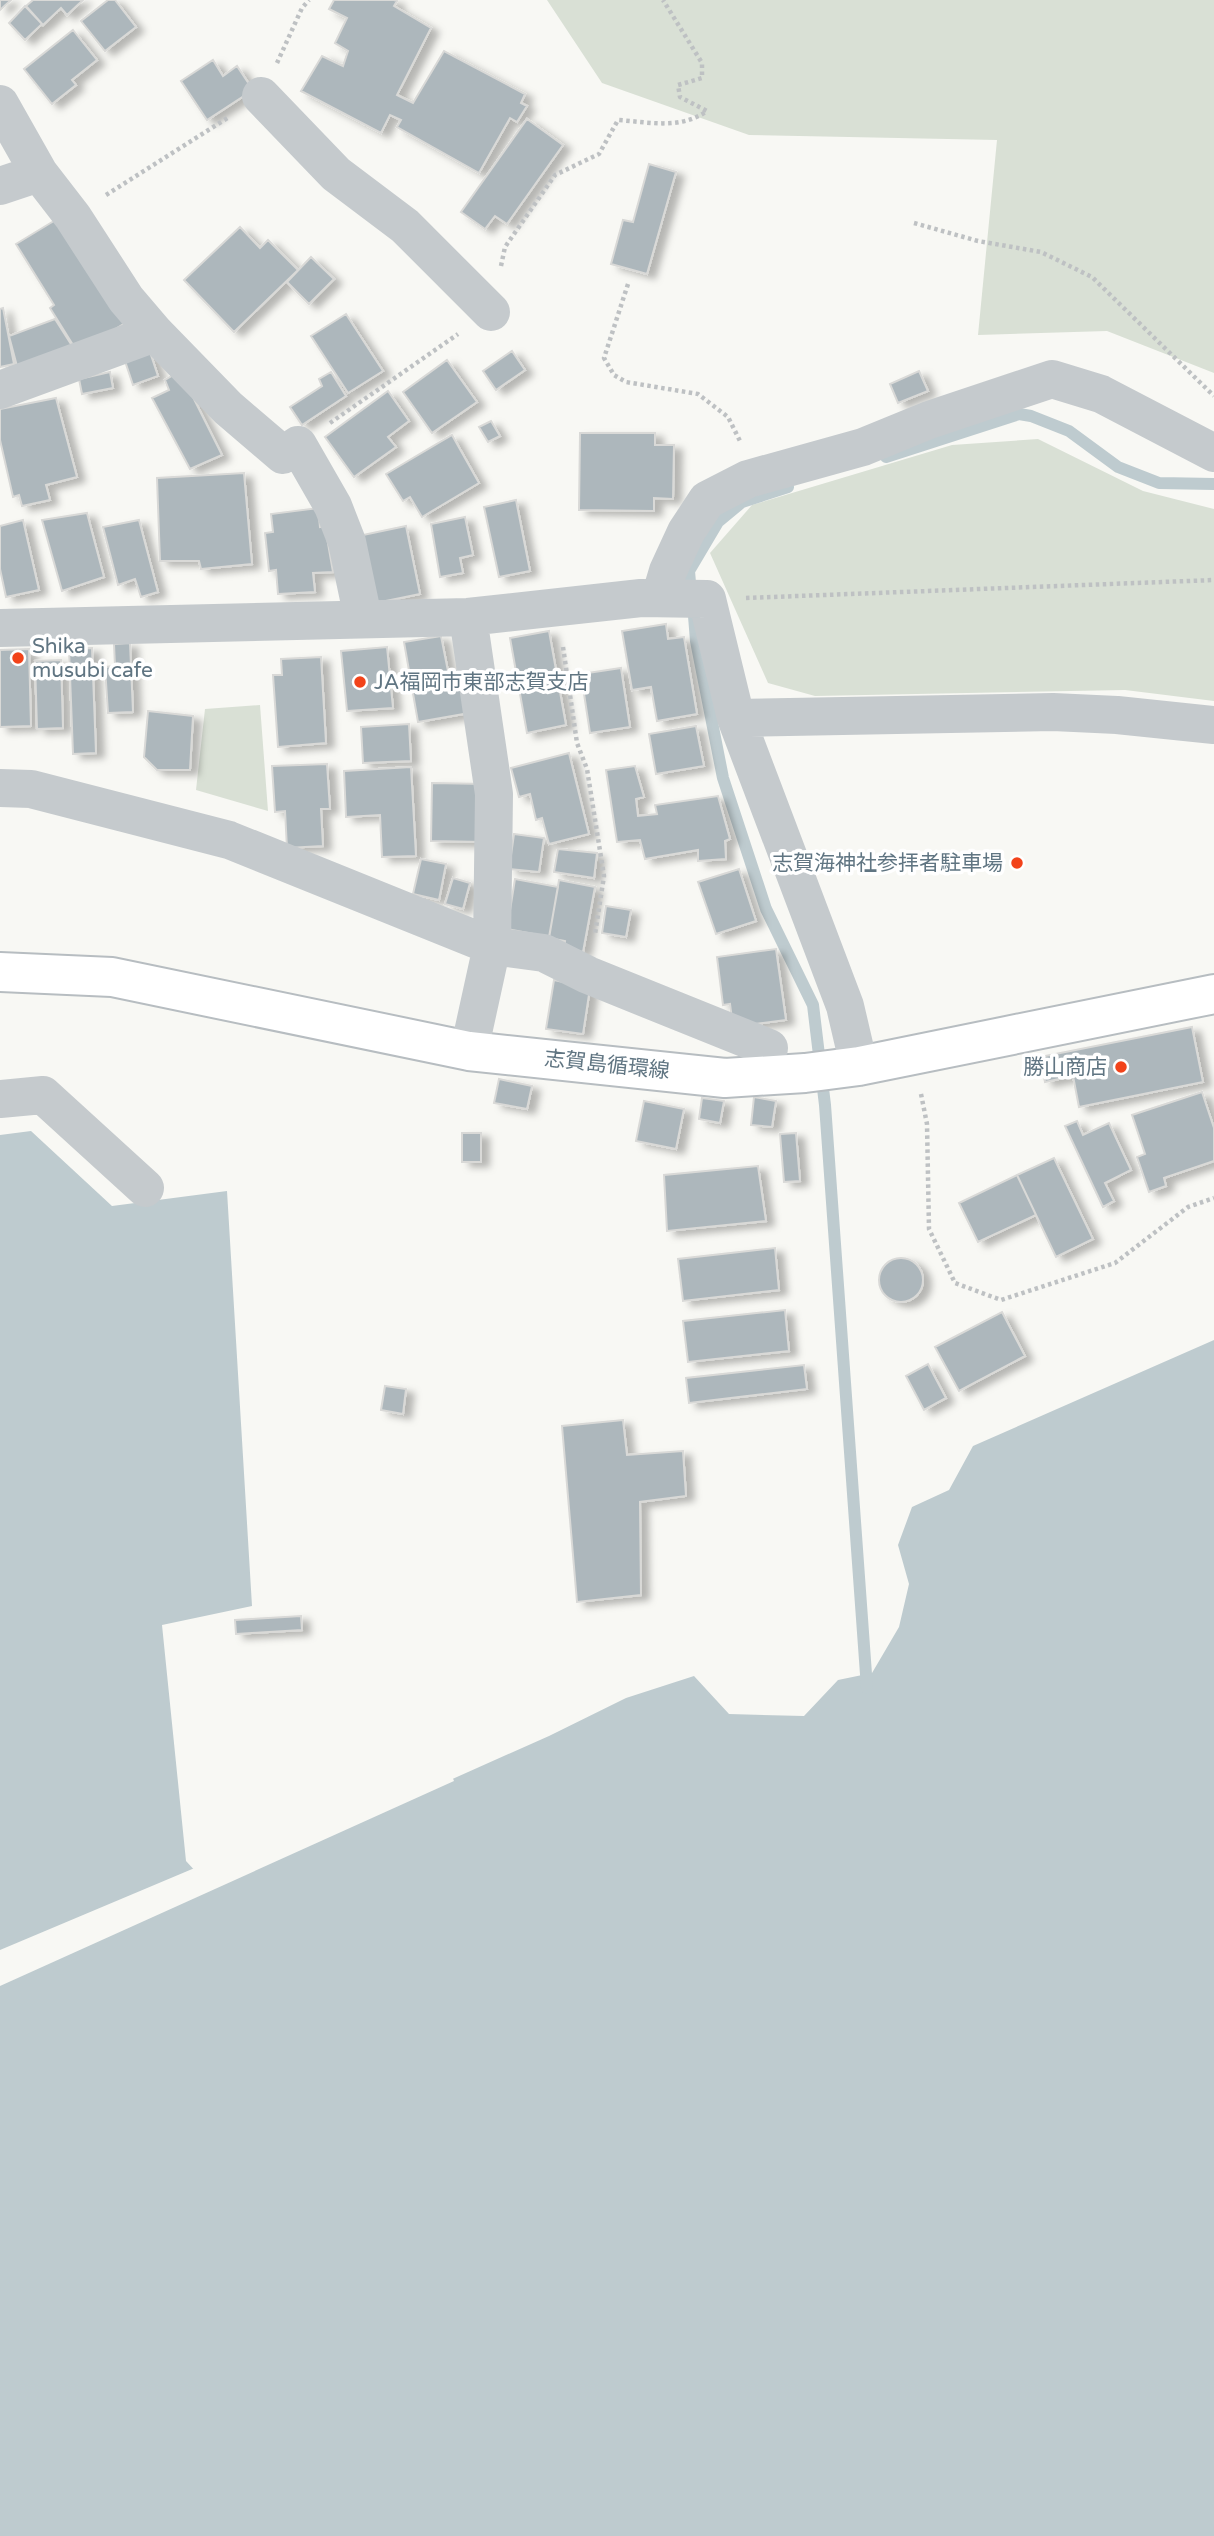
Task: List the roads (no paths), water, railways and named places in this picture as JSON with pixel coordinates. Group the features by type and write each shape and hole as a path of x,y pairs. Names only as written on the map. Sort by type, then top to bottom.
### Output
{"main road":[{"name":"志賀島循環線","path":"0,972 112,977 469,1051 725,1078 805,1073 859,1066 1214,994"}],"street":[{"path":"261,96 336,174 405,226 491,312"},
{"path":"0,104 39,173 73,217 126,299 155,333 228,408 283,456 298,445 333,506 347,542 363,618"},
{"path":"0,186 39,173"},
{"path":"0,390 155,333"},
{"path":"660,598 668,571 686,532 707,499 757,476 863,447 929,420 1052,379 1101,394 1214,453"},
{"path":"0,628 132,627 363,618 468,617 641,598 707,600 736,718 845,1006 859,1066"},
{"path":"468,617 494,794 492,946 469,1051"},
{"path":"736,718 1053,712 1117,715 1214,725"},
{"path":"0,788 31,789 229,840 492,946 544,953 588,975 769,1048"},
{"path":"0,1100 43,1095 145,1188"}],"waterway":[{"path":"886,457 1019,414 1069,431 1118,467 1159,483 1214,484"},
{"path":"691,594 689,571 718,522 742,502 788,487"},
{"path":"694,616 696,641 723,778 766,909 813,1005 825,1105 867,1688"}],"place":[{"name":"Shika musubi cafe","path":"18,658"},
{"name":"JA福岡市東部志賀支店","path":"360,682"},
{"name":"志賀海神社参拝者駐車場","path":"1017,863"},
{"name":"勝山商店","path":"1121,1067"}]}
